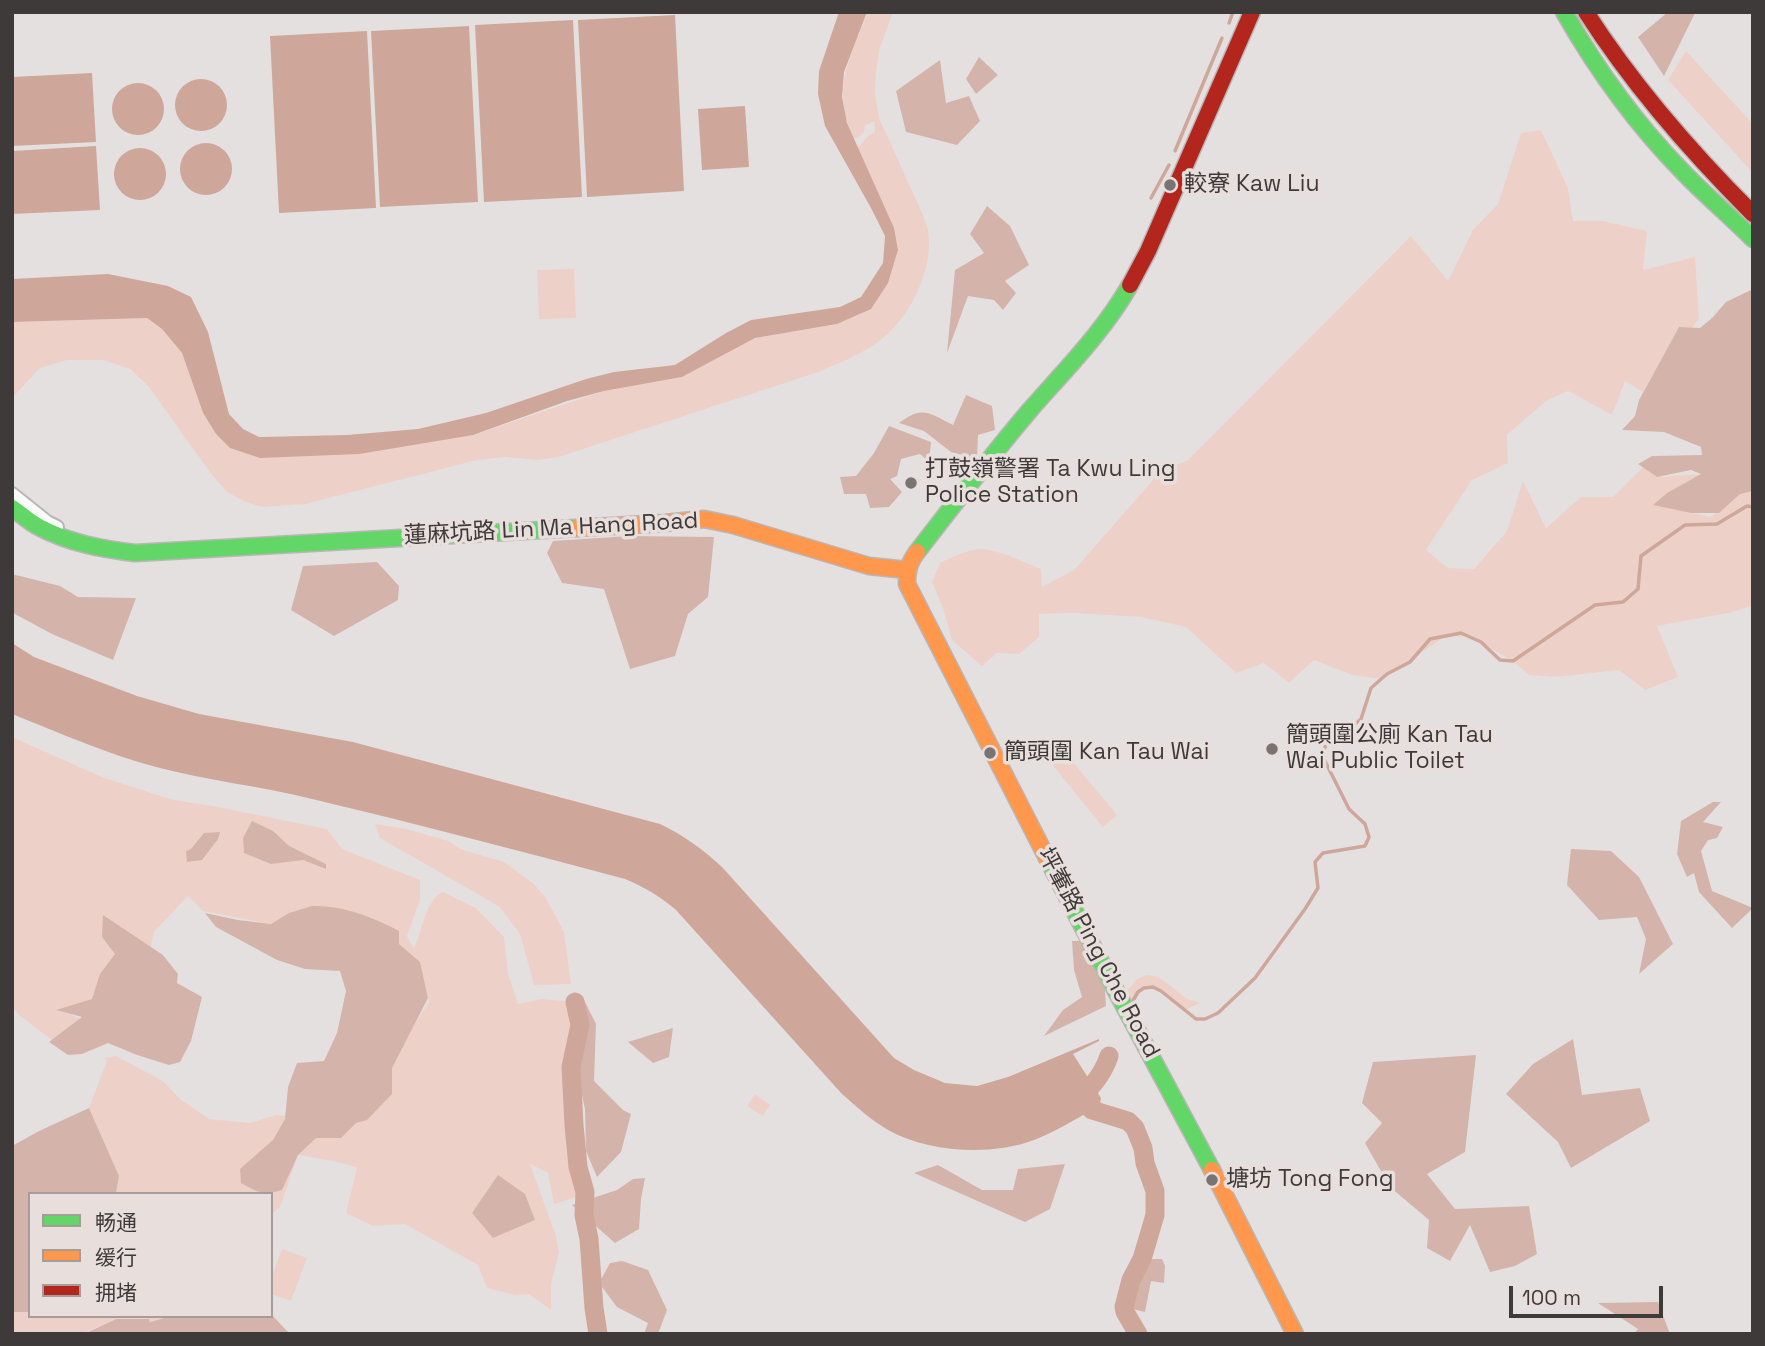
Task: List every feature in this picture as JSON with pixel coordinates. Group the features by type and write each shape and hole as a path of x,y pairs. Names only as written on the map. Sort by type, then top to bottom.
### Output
{"main road":[{"path":"907,570 919,549 985,463 1097,334 1123,297 1144,258 1252,12"},
{"path":"1564,12 1600,69 1651,137 1692,181 1753,239"},
{"path":"1586,12 1619,64 1664,122 1753,214"},
{"name":"蓮麻坑路 Lin Ma Hang Road","path":"12,508 38,526 74,540 100,548 135,553 704,519 733,525 869,566 907,570"},
{"name":"坪輋路 Ping Che Road","path":"907,570 907,584 912,595 1115,989 1227,1196 1295,1334"}],"street":[{"name":"蓮麻坑路 Lin Ma Hang Road","path":"12,494 74,540"}],"shaded area":[{"path":"839,12 867,12 844,72 842,97 847,123 894,228 898,250 888,283 871,309 837,324 755,338 682,377 604,391 567,401 473,435 359,454 260,458 230,448 216,434 203,413 182,353 162,329 147,318 12,322 12,279 108,274 168,286 191,297 208,332 229,414 243,429 259,437 347,435 418,429 486,413 614,372 675,365 751,320 840,307 861,297 883,263 885,236 825,126 818,94 819,71"},
{"path":"868,12 893,12 879,51 875,93 879,118 928,230 928,261 917,292 900,321 865,351 834,366 559,457 538,460 505,457 477,460 305,504 263,507 245,502 227,492 149,387 130,369 103,360 67,360 40,368 12,398 12,322 147,318 162,329 182,353 203,414 216,434 230,448 473,435 604,391 682,377 755,338 837,324 870,309 888,282 898,250 894,230 858,148 875,132 874,121 865,126 864,132 858,138 853,138 844,104 846,74"},
{"path":"1668,12 1695,13 1664,76 1638,37"},
{"path":"675,15 684,191 587,197 578,20"},
{"path":"573,20 582,197 484,202 475,25"},
{"path":"469,26 478,202 380,207 371,31"},
{"path":"367,31 376,208 279,213 270,36"},
{"path":"1686,51 1753,124 1753,173 1668,80"},
{"path":"979,57 998,75 976,94 966,79"},
{"path":"940,60 946,103 969,96 980,121 957,145 906,132 896,91"},
{"path":"92,73 96,142 12,146 12,77"},
{"path":"201,79 211,81 219,87 225,95 225,115 219,123 211,129 201,131 191,129 183,123 177,115 175,105 177,95 183,87 191,81"},
{"path":"138,83 148,85 156,91 162,99 162,119 156,127 148,133 138,135 128,133 120,127 114,119 112,109 114,99 120,91 128,85"},
{"path":"745,106 749,167 702,170 698,109"},
{"path":"1541,130 1568,188 1573,221 1603,221 1647,231 1643,270 1695,257 1699,319 1692,328 1679,327 1643,392 1625,381 1612,415 1568,391 1546,401 1507,435 1508,463 1472,480 1426,550 1448,568 1474,569 1507,531 1523,481 1546,528 1581,497 1613,497 1643,467 1658,477 1702,474 1654,505 1710,517 1744,489 1753,488 1753,606 1657,626 1678,677 1645,690 1619,670 1556,677 1529,675 1513,661 1471,637 1446,636 1381,679 1352,675 1314,660 1289,683 1264,663 1236,673 1186,627 1141,617 1073,613 1039,614 1039,637 1019,654 997,653 982,666 952,640 932,582 940,563 972,550 989,550 1041,569 1042,587 1074,570 1161,471 1188,460 1411,236 1448,281 1473,230 1498,204 1521,133"},
{"path":"206,143 216,145 224,151 230,159 230,179 224,187 216,193 206,195 196,193 188,187 182,179 180,169 182,159 188,151 196,145"},
{"path":"96,146 100,210 12,214 12,151"},
{"path":"140,148 150,150 158,156 164,164 164,184 158,192 150,198 140,200 130,198 122,192 116,184 114,174 116,164 122,156 130,150"},
{"path":"987,206 1010,226 1029,265 1005,281 1016,293 1003,310 994,300 968,296 947,353 955,270 984,253 970,234"},
{"path":"574,269 576,318 539,319 537,270"},
{"path":"1753,289 1753,491 1740,494 1719,513 1691,513 1653,505 1667,493 1701,474 1691,470 1657,477 1638,464 1652,456 1702,455 1701,447 1664,432 1622,430 1635,416 1639,400 1679,327 1700,328 1726,302"},
{"path":"966,395 992,406 995,430 978,435 977,459 951,452 924,431 899,423 914,414 926,413 953,425"},
{"path":"889,426 931,442 929,462 920,454 901,459 897,476 890,479 902,492 889,507 870,508 866,494 844,494 840,477 856,476 874,453"},
{"path":"629,536 714,537 708,597 688,614 675,656 630,669 604,589 562,583 547,553 553,541"},
{"path":"377,562 399,586 398,600 334,636 291,610 303,566"},
{"path":"12,574 60,586 78,597 136,598 113,660 52,634 13,613"},
{"path":"12,643 34,657 137,696 199,714 353,742 660,824 708,854 722,867 894,1058 945,1083 977,1086 1008,1077 1099,1039 1073,1054 1101,1098 1100,1104 1041,1137 1017,1145 961,1150 922,1144 904,1138 876,1122 842,1094 676,910 645,889 625,879 508,848 293,794 156,767 84,743 12,714"},
{"path":"12,737 102,777 173,800 327,829 342,849 420,880 420,900 407,936 414,949 428,909 443,892 476,908 504,937 508,974 518,1004 542,999 575,1002 580,1025 571,1067 578,1162 593,1192 554,1204 548,1173 530,1164 556,1236 559,1253 551,1284 551,1310 529,1294 515,1295 487,1288 478,1265 405,1224 373,1226 346,1213 357,1168 342,1163 298,1155 280,1207 273,1213 273,1192 116,1192 119,1176 89,1108 107,1061 104,1058 116,1056 163,1081 180,1099 209,1119 250,1123 276,1115 350,1122 429,1002 423,976 271,924 203,911 188,896 154,932 150,950 92,1003 58,1010 84,1020 52,1040 19,1015 12,1006"},
{"path":"1063,750 1117,815 1103,827 1049,761"},
{"path":"1713,802 1721,802 1703,822 1723,827 1717,838 1708,840 1701,851 1712,891 1753,908 1732,928 1699,892 1694,873 1687,877 1677,854 1681,821"},
{"path":"252,821 273,831 289,846 326,864 326,869 303,860 271,864 244,853 243,838"},
{"path":"375,824 449,841 460,849 504,862 534,884 546,898 564,932 571,984 534,985 520,934 500,907 380,838"},
{"path":"220,832 218,839 202,860 187,862 186,851 191,849 204,833"},
{"path":"1571,849 1611,851 1639,877 1673,944 1639,974 1646,939 1637,917 1599,920 1567,885"},
{"path":"312,906 323,906 357,913 399,931 399,944 420,962 428,998 392,1068 392,1094 367,1120 356,1123 341,1138 316,1138 298,1155 282,1190 260,1192 241,1183 240,1169 273,1140 285,1119 288,1087 297,1063 324,1061 337,1033 346,991 340,971 305,969 277,960 216,927 205,913 271,924 289,913"},
{"path":"103,915 163,955 178,974 177,983 202,997 191,1041 180,1062 169,1065 108,1043 82,1054 68,1055 49,1042 82,1017 56,1010 92,999 100,974 115,954 102,937"},
{"path":"1072,941 1085,941 1104,977 1106,1006 1044,1036 1063,1010 1082,997 1074,970"},
{"path":"1146,975 1158,978 1188,999 1200,1003 1185,1010 1164,993 1146,988 1138,993 1131,1004 1125,993 1137,979"},
{"path":"584,1000 596,1024 594,1081 623,1110 631,1114 621,1152 597,1177 586,1151 585,1109 578,1078"},
{"path":"673,1028 669,1057 653,1063 628,1042"},
{"path":"1573,1039 1582,1095 1640,1088 1650,1121 1571,1168 1558,1142 1506,1094 1533,1064"},
{"path":"1476,1055 1465,1152 1427,1174 1455,1209 1529,1206 1537,1254 1515,1266 1490,1272 1470,1225 1450,1261 1427,1248 1429,1220 1390,1187 1365,1143 1382,1123 1362,1103 1373,1062"},
{"path":"755,1094 770,1105 763,1116 747,1106"},
{"path":"89,1108 119,1176 116,1192 28,1192 28,1312 12,1312 12,1146"},
{"path":"1065,1164 1050,1209 1025,1222 914,1173 938,1165 982,1190 1013,1190 1018,1169"},
{"path":"498,1175 525,1194 535,1220 493,1238 472,1213"},
{"path":"645,1178 639,1229 615,1243 572,1205 617,1190 633,1179"},
{"path":"282,1249 307,1258 291,1301 273,1295 273,1273"},
{"path":"1142,1259 1162,1259 1165,1266 1164,1283 1151,1281 1145,1312 1124,1307 1131,1280"},
{"path":"622,1261 648,1270 667,1310 658,1334 644,1334 648,1323 617,1307 599,1283 610,1263"},
{"path":"1658,1302 1670,1334 1634,1334 1638,1329 1598,1303"},
{"path":"12,1311 28,1311 28,1318 164,1318 149,1322 116,1319 81,1334 12,1334"},
{"path":"273,1316 293,1334 84,1334 116,1319 149,1319 150,1322 164,1318"}],"waterway":[{"path":"1229,23 1233,12"},
{"path":"1175,151 1222,38"},
{"path":"1151,198 1169,165"},
{"path":"1131,1004 1138,992 1153,987 1196,1019 1205,1019 1218,1013 1255,978 1305,909 1318,888 1315,862 1323,853 1365,846 1369,837 1365,824 1349,809 1322,755 1327,742 1344,734 1361,719 1371,688 1387,674 1410,662 1430,639 1461,633 1481,642 1500,660 1513,661 1595,605 1623,602 1638,589 1641,556 1685,525 1717,524 1747,506 1753,507"},
{"path":"575,1002 580,1025 571,1067 574,1125 578,1167 585,1192 584,1215 589,1239 598,1334"},
{"path":"1074,1101 1095,1082 1109,1056"},
{"path":"1080,1098 1092,1110 1128,1121 1135,1128 1155,1191 1155,1215 1124,1307 1138,1334"}],"traffic: fast":[{"path":"1564,12 1590,55 1633,116 1691,181 1753,239"},
{"path":"917,552 1015,427 1096,334 1130,285"},
{"path":"12,508 50,533 98,547 135,553 577,528"},
{"path":"1048,860 1212,1170"}],"traffic: slow":[{"path":"577,528 704,519 733,525 869,566 907,570"},
{"path":"917,552 909,567 907,584 1048,860"},
{"path":"1212,1170 1295,1334"}],"traffic: jam":[{"path":"1130,285 1148,251 1252,12"},
{"path":"1586,12 1664,118 1753,214"}],"place":[{"name":"較寮 Kaw Liu","path":"1170,185"},
{"name":"打鼓嶺警署 Ta Kwu Ling Police Station","path":"911,483"},
{"name":"簡頭圍公廁 Kan Tau Wai Public Toilet","path":"1272,749"},
{"name":"簡頭圍 Kan Tau Wai","path":"990,753"},
{"name":"塘坊 Tong Fong","path":"1212,1180"}]}
